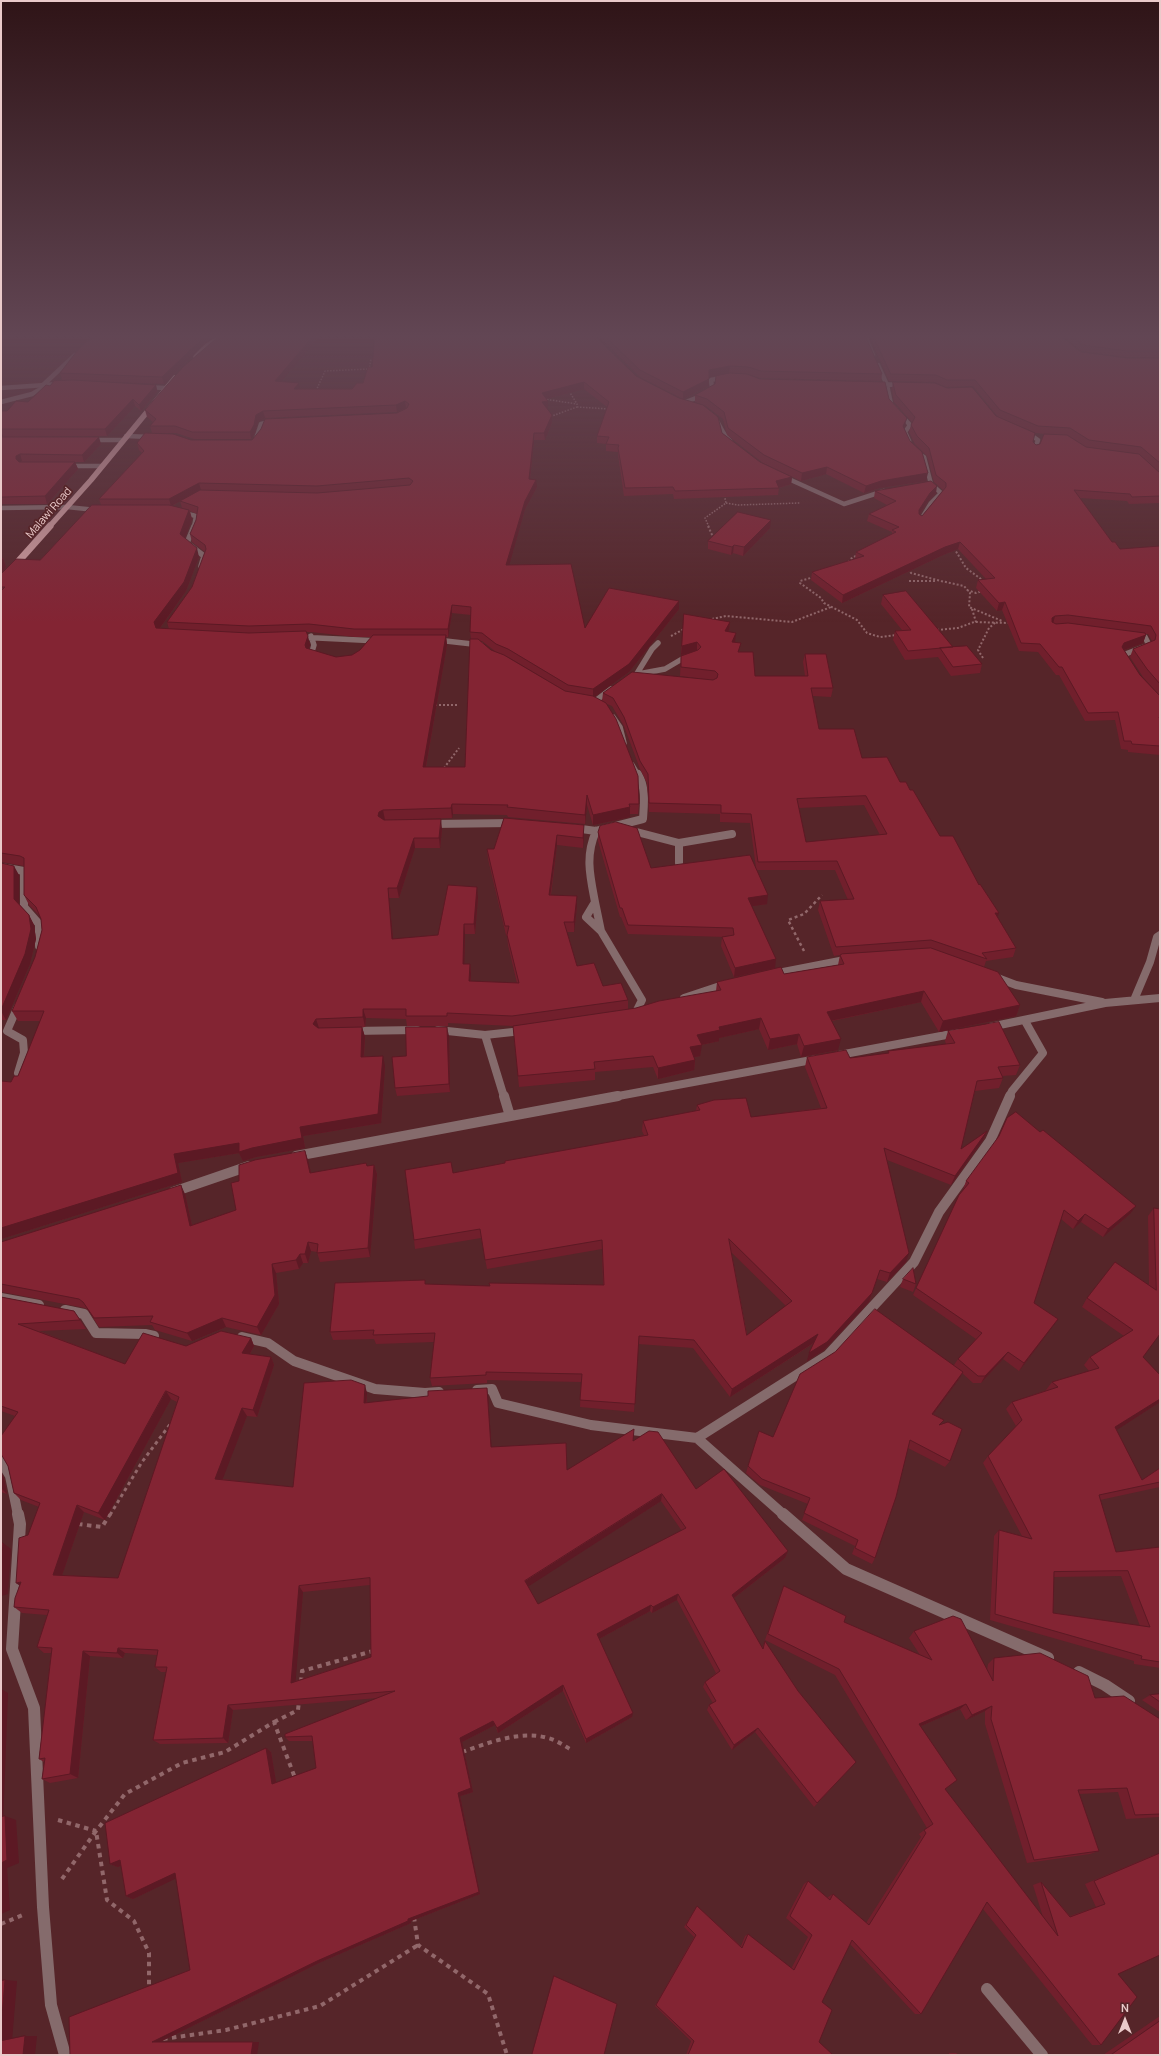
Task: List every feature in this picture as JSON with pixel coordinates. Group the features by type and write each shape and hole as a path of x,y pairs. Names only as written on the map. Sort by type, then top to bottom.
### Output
{"main road":[{"name":"Malawi Road","path":"1,581 67,507 130,431"}],"street":[{"path":"253,443 260,431"},
{"path":"723,431 724,437 737,446"},
{"path":"906,431 908,440 916,451 924,457 931,484 941,493 937,500 931,503 920,520"},
{"path":"1022,431 1035,437 1046,438"},
{"path":"83,440 154,437"},
{"path":"1035,437 1038,440 1035,449"},
{"path":"62,466 102,466"},
{"path":"774,472 844,504 887,491"},
{"path":"925,485 931,484"},
{"path":"180,505 173,509 196,516 195,524 187,543 204,556 200,572"},
{"path":"1,508 67,507 85,510 100,510"},
{"path":"1128,633 1145,637 1149,645 1123,655 1130,665"},
{"path":"290,637 311,636 386,641"},
{"path":"311,636 314,645 311,655 324,660"},
{"path":"428,640 480,645 488,652"},
{"path":"369,649 372,641"},
{"path":"633,676 652,649 658,645 658,643"},
{"path":"633,676 665,669 682,659 696,655"},
{"path":"633,676 654,678"},
{"path":"587,701 596,703 617,685"},
{"path":"609,709 620,727 626,747"},
{"path":"567,828 596,831 643,819 644,798 642,780 635,772 630,760"},
{"path":"420,824 523,823"},
{"path":"615,826 679,843 732,834"},
{"path":"596,831 590,845 589,869 601,931"},
{"path":"679,843 679,863"},
{"path":"1,867 24,871 24,906 34,915 41,930 38,953"},
{"path":"595,902 586,917 601,931 642,1000 631,1015 649,1010"},
{"path":"1134,1000 1150,962 1157,937 1160,935"},
{"path":"765,976 839,960 861,958"},
{"path":"987,975 1016,985 1105,1003"},
{"path":"677,1000 734,982"},
{"path":"18,1073 24,1053 23,1040 7,1031 22,997"},
{"path":"978,1029 1025,1021 1105,1003 1160,998"},
{"path":"697,1438 828,1355 914,1262 939,1212 990,1141 1012,1090 1043,1053 1025,1021"},
{"path":"343,1032 429,1030 485,1035 527,1030"},
{"path":"288,1157 962,1032"},
{"path":"485,1035 510,1116"},
{"path":"163,1195 257,1163"},
{"path":"1,1298 84,1314 96,1333 145,1334 165,1340"},
{"path":"233,1335 268,1343 294,1362 375,1389 425,1393 448,1392"},
{"path":"470,1390 492,1389 498,1403 591,1425 697,1438 846,1569 1057,1662"},
{"path":"1,1462 10,1476 20,1524 12,1649 34,1708 43,1907 52,2005 65,2055"},
{"path":"1070,1669 1105,1685 1142,1709"},
{"path":"987,1989 1042,2055"}],"path":[{"path":"726,502 724,494 727,488"},
{"path":"713,537 705,518 726,502 738,505 805,503 828,504 834,500"},
{"path":"951,544 966,568 984,580 988,587 976,593 967,590"},
{"path":"850,565 849,560 860,553"},
{"path":"904,565 911,573 964,586 970,593 969,607 972,609 976,622"},
{"path":"815,577 800,581 800,583 821,598 824,603 858,620 867,633 880,637 902,634"},
{"path":"909,581 941,581"},
{"path":"712,620 726,616 792,622 832,606"},
{"path":"972,609 1007,622"},
{"path":"983,658 978,650 989,628 996,621"},
{"path":"931,631 958,628 976,622 996,621 1012,623"},
{"path":"658,643 689,627"},
{"path":"428,705 457,704"},
{"path":"443,770 459,748"},
{"path":"811,966 788,920 804,914 822,896"},
{"path":"70,1524 102,1527 142,1462 175,1419"},
{"path":"300,1686 302,1671 372,1650 374,1658"},
{"path":"43,1907 96,1831 124,1794 182,1763 225,1752 274,1722 298,1710 300,1694"},
{"path":"274,1722 298,1786"},
{"path":"454,1755 489,1742 518,1737 546,1737 570,1749"},
{"path":"39,1815 96,1831"},
{"path":"96,1831 107,1900 134,1921 149,1953 150,1989"},
{"path":"414,1910 418,1945 488,1994 506,2055"},
{"path":"156,2036 160,2040 226,2030 320,2006 418,1945"}],"building":[{"path":"189,431 251,431 250,432"},
{"path":"259,431 545,431 544,433 534,433 529,479 536,480 525,501 506,565 571,564 585,628 609,588 679,601 629,664 593,689 568,685 508,649 496,644 482,633 470,632 471,607 452,605 448,629 354,629 309,624 249,626 167,622 192,587 206,549 205,545 190,534 196,520 198,507 180,501 200,490 317,493 410,485 413,481 409,478 317,486 199,483 169,499 99,499 144,451 137,443 145,433 173,434 191,440 252,440"},
{"path":"599,431 721,431 722,433 760,462 792,477 776,481 779,488 675,491 673,487 625,488 618,448 619,445 606,444 609,437 597,436"},
{"path":"732,431 905,431 910,441 922,452 928,473 881,481 866,486 827,467 802,473 764,455"},
{"path":"914,431 1030,431 1035,433 1033,442 1036,445 1040,444 1044,434 1067,435 1086,447 1139,454 1160,473 1160,496 1132,497 1130,494 1074,490 1112,542 1115,542 1120,549 1160,546 1160,684 1133,649 1155,640 1156,635 1151,626 1068,615 1055,616 1052,618 1052,622 1056,624 1068,623 1145,633 1146,635 1124,643 1122,647 1140,675 1160,696 1160,746 1132,744 1131,741 1124,741 1118,712 1088,713 1062,667 1059,667 1040,644 1021,643 1005,602 999,603 978,580 995,578 960,542 945,547 843,595 812,572 864,556 856,552 896,532 892,530 899,527 869,514 896,501 875,491 931,481 937,486 930,493 919,510 919,514 922,516 946,487 946,483 936,475 929,448 917,436"},
{"path":"1075,431 1160,431 1160,463 1141,447 1089,440"},
{"path":"1,437 99,437 82,455 20,454 16,456 16,459 19,462 75,462 45,496 1,497"},
{"path":"92,505 169,505 189,510 180,534 197,548 184,582 154,622 156,628 249,633 306,631 308,636 305,645 306,648 336,657 352,655 360,650 373,635 446,635 423,767 465,767 470,639 478,639 491,650 504,655 565,691 593,696 606,703 616,719 638,776 639,804 629,804 630,807 593,815 587,795 585,815 507,807 508,805 452,804 451,808 383,810 379,812 378,816 384,820 441,819 439,838 414,838 397,888 388,888 392,939 438,935 448,885 477,887 474,924 464,924 463,964 470,964 469,981 519,983 507,935 509,926 505,926 487,849 494,849 504,818 584,825 583,838 557,835 549,895 577,896 574,922 564,922 577,966 594,963 603,986 621,983 628,1000 512,1016 447,1013 447,1016 406,1016 406,1009 363,1009 363,1017 316,1019 313,1024 318,1028 362,1027 361,1057 383,1056 378,1114 300,1127 302,1138 239,1152 239,1143 174,1154 178,1173 1,1228 1,1081 11,1082 14,1076 18,1076 44,1011 12,1011 35,957 42,930 41,919 36,907 24,895 24,858 1,853 1,591 5,587 1,587 1,574 16,559 40,560"},
{"path":"738,512 771,520 744,547 734,545 732,547 708,541"},
{"path":"906,591 953,647 908,651 895,631 911,630 883,595"},
{"path":"684,614 730,622 725,631 736,633 732,642 741,643 738,652 753,652 755,676 808,676 805,654 826,654 833,688 811,688 819,729 854,729 862,758 887,757 900,782 906,782 910,790 913,790 940,836 953,836 979,885 980,884 999,913 995,913 1016,948 982,953 987,959 931,940 836,947 820,901 854,899 837,861 758,862 751,814 721,813 721,805 649,803 648,774 640,761 624,717 613,698 603,693 632,672 713,680 717,678 718,674 715,671 681,667 681,656 698,650 701,647 697,642 682,646","holes":["866,796 887,834 806,842 797,799"]},
{"path":"967,646 982,664 953,667 940,648"},
{"path":"616,822 637,828 651,868 750,855 768,895 748,898 776,959 735,968 722,937 734,935 733,928 628,925 622,908 620,908 598,832 600,826"},
{"path":"1,863 14,866 14,899 29,915 31,929 25,954 1,1010"},
{"path":"931,948 998,972 1020,1005 943,1021 924,991 827,1012 841,1039 804,1046 799,1034 770,1039 761,1018 719,1027 720,1030 697,1035 702,1045 690,1047 695,1060 658,1068 653,1056 594,1062 595,1069 518,1076 513,1026 636,1008 659,1001 721,990 717,982 781,967 784,974 844,964 840,955 842,954"},
{"path":"999,1022 1020,1065 998,1067 1003,1078 977,1081 961,1149 987,1131 955,1176 884,1148 909,1253 890,1273 880,1270 872,1293 827,1342 809,1353 818,1334 732,1389 694,1340 639,1336 635,1404 580,1400 582,1374 486,1372 486,1375 430,1378 435,1333 373,1335 374,1330 330,1332 335,1283 425,1280 425,1284 490,1286 489,1283 604,1285 602,1240 485,1260 480,1229 414,1240 405,1170 451,1162 453,1173 505,1163 505,1161 648,1135 643,1121 700,1110 697,1105 714,1100 746,1098 751,1117 827,1108 807,1057 846,1050 850,1058 889,1053 888,1051 955,1043 948,1031","holes":["729,1239 792,1301 747,1335"]},
{"path":"406,1027 447,1027 449,1084 395,1088 392,1057 406,1056"},
{"path":"1016,1112 1040,1132 1043,1130 1136,1206 1108,1229 1085,1214 1078,1221 1064,1210 1034,1303 1058,1319 1024,1363 1008,1352 985,1376 978,1376 958,1359 982,1333 916,1288 959,1195 969,1183 966,1181 999,1136 1007,1118"},
{"path":"305,1151 310,1173 366,1163 367,1166 374,1165 368,1248 317,1253 318,1244 308,1242 305,1254 300,1254 296,1260 272,1264 275,1295 257,1327 222,1318 187,1333 150,1322 153,1316 94,1318 83,1302 79,1299 1,1284 1,1242 181,1185 190,1226 236,1210 231,1183 239,1181 239,1165 255,1160"},
{"path":"1154,1208 1160,1209 1160,1334 1143,1357 1160,1375 1160,1399 1115,1427 1142,1480 1160,1468 1160,1482 1099,1495 1116,1552 1160,1547 1160,1662 1141,1659 1142,1656 995,1614 999,1530 1032,1539 988,1456 1022,1420 1012,1402 1058,1387 1052,1382 1099,1368 1090,1357 1133,1330 1087,1298 1115,1262 1156,1290","holes":["1128,1571 1150,1627 1053,1613 1054,1572"]},
{"path":"913,1268 916,1284 903,1279"},
{"path":"1,1297 74,1311 80,1320 18,1324 125,1364 143,1333 186,1346 221,1331 251,1338 242,1353 271,1357 253,1410 242,1408 215,1479 293,1487 304,1383 351,1380 365,1385 364,1403 428,1396 428,1391 487,1388 491,1447 566,1443 567,1470 634,1429 633,1441 649,1431 658,1432 696,1489 724,1469 788,1551 732,1595 763,1649 765,1641 798,1691 856,1762 817,1803 758,1728 734,1745 709,1705 716,1701 705,1682 720,1671 678,1594 653,1607 651,1605 597,1634 633,1713 586,1739 563,1685 497,1728 493,1721 460,1738 471,1788 458,1793 479,1892 408,1919 408,1921 317,1961 152,2042 253,2042 251,2055 70,2055 69,2017 190,1970 175,1873 126,1896 120,1860 110,1864 105,1823 266,1748 272,1784 316,1768 312,1736 285,1737 285,1734 395,1691 228,1705 223,1738 153,1740 167,1667 155,1667 158,1650 118,1648 117,1653 83,1651 70,1774 42,1779 45,1758 39,1759 52,1648 37,1647 49,1610 14,1607 15,1598 21,1582 16,1583 19,1538 28,1535 40,1503 14,1493 8,1466 1,1454 1,1436 18,1412 1,1406","holes":["166,1391 179,1397 118,1578 53,1575 77,1505 98,1513","662,1494 686,1528 538,1604 525,1581","370,1578 371,1657 291,1683 299,1586"]},
{"path":"875,1309 963,1372 932,1414 944,1420 939,1425 948,1422 962,1429 950,1461 910,1440 896,1497 875,1558 855,1548 858,1540 804,1513 810,1498 762,1479 748,1466 759,1431 773,1437 800,1374 835,1352"},
{"path":"1,1543 3,1543 1,1571"},
{"path":"784,1586 846,1616 844,1622 932,1660 914,1631 953,1616 961,1619 993,1681 994,1658 1040,1653 1088,1676 1095,1698 1124,1696 1160,1719 1160,1814 1135,1815 1127,1788 1078,1790 1099,1851 1034,1860 991,1719 992,1706 972,1715 966,1704 919,1724 957,1780 945,1789 1058,1936 1041,1882 1070,1917 1105,1904 1094,1881 1160,1853 1160,1955 1118,1974 1137,1997 1101,2045 987,1902 921,2014 852,1940 822,2002 832,2010 819,2042 833,2055 688,2055 694,2041 656,2005 696,1935 686,1925 697,1906 742,1948 748,1934 794,1970 812,1935 790,1916 808,1881 830,1900 833,1894 869,1925 926,1833 924,1830 933,1824 839,1669 768,1634"},
{"path":"1160,1694 1160,1702 1150,1695"},
{"path":"5,1816 7,1860 1,1863 1,1817"},
{"path":"554,1976 617,2004 604,2055 532,2055"},
{"path":"5,1980 1,2028 1,1981"},
{"path":"1160,2021 1160,2055 1111,2055"},
{"path":"25,2036 23,2055 1,2055 1,2041"}]}
